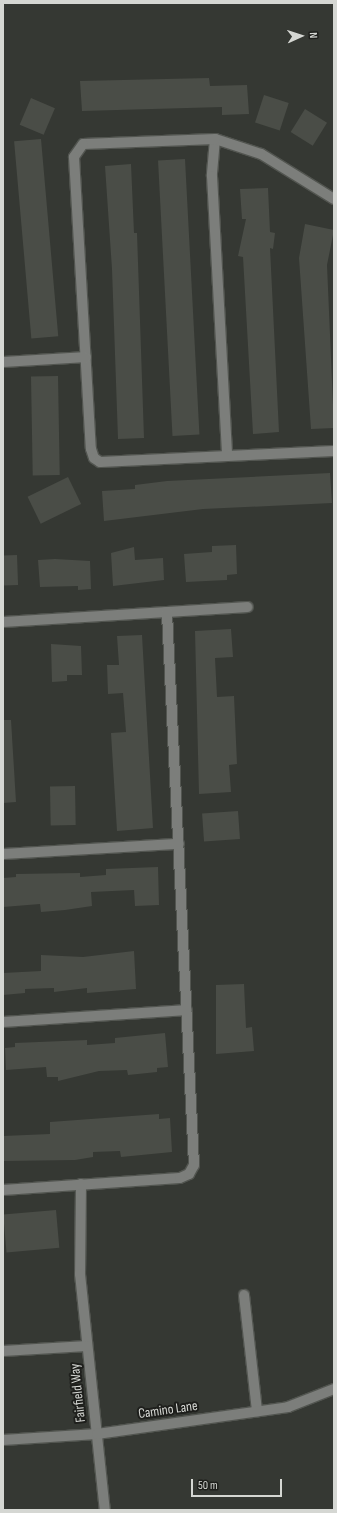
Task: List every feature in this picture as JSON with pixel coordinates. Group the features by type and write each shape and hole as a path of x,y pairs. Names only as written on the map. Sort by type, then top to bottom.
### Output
{"street":[{"path":"215,139 212,176 227,456"},
{"path":"334,199 261,154 215,139 84,144 76,150 74,157 91,449 100,462 334,451"},
{"path":"3,362 86,357"},
{"path":"3,622 248,607"},
{"path":"3,1190 189,1174 194,1153 167,612"},
{"path":"3,854 179,844"},
{"path":"3,1022 187,1010"},
{"name":"Fairfield Way","path":"81,1184 80,1274 105,1510"},
{"path":"244,1295 257,1411"},
{"path":"3,1351 88,1346"},
{"name":"Camino Lane","path":"3,1440 97,1434 288,1407 334,1388"}],"building":[{"path":"209,78 210,86 247,85 249,114 222,115 222,107 82,111 80,81"},
{"path":"264,95 289,103 280,131 255,123"},
{"path":"31,98 55,108 44,135 20,125"},
{"path":"305,109 327,123 313,146 291,132"},
{"path":"41,139 58,336 31,339 14,141"},
{"path":"185,159 199,435 172,436 158,160"},
{"path":"131,164 134,233 137,233 144,438 118,439 112,269 105,166"},
{"path":"268,188 270,232 275,233 273,249 270,248 279,432 253,434 243,257 238,256 246,219 242,219 240,189"},
{"path":"305,224 334,230 327,265 334,428 311,429 299,258"},
{"path":"31,376 58,376 60,475 33,475"},
{"path":"330,473 332,503 203,509 104,521 102,491 135,489 135,485 167,481"},
{"path":"68,477 81,504 41,524 28,497"},
{"path":"236,545 237,574 227,575 227,580 186,582 184,554 212,552 212,546"},
{"path":"134,547 135,560 163,558 164,580 113,586 111,553"},
{"path":"3,555 17,555 18,585 4,585"},
{"path":"55,559 90,561 91,589 78,590 78,586 40,587 38,560"},
{"path":"231,629 233,657 215,658 217,697 234,696 237,764 229,765 231,792 199,794 195,631"},
{"path":"142,635 153,828 117,831 111,733 126,732 123,693 108,694 107,665 119,665 117,636"},
{"path":"51,644 81,646 82,675 67,675 67,681 52,682"},
{"path":"3,720 11,720 16,802 3,803"},
{"path":"50,786 75,786 76,825 51,825"},
{"path":"238,811 240,839 204,841 202,814"},
{"path":"158,867 159,905 135,906 134,890 91,892 92,906 65,910 41,912 40,904 3,907 3,878 16,877 16,874 80,873 80,877 106,875 106,869"},
{"path":"134,951 136,989 87,993 87,988 54,992 54,988 25,989 25,993 3,995 3,973 41,971 41,955 83,957"},
{"path":"244,984 246,1028 252,1027 254,1051 216,1054 216,985"},
{"path":"165,1033 168,1067 157,1068 157,1072 128,1075 127,1070 99,1071 58,1081 58,1077 47,1077 46,1067 6,1070 5,1048 15,1047 15,1043 87,1040 87,1045 115,1043 115,1038"},
{"path":"159,1114 159,1119 170,1118 172,1152 121,1157 120,1151 93,1152 93,1157 75,1160 3,1161 3,1136 50,1134 50,1122"},
{"path":"56,1210 59,1248 7,1252 3,1215"}]}
